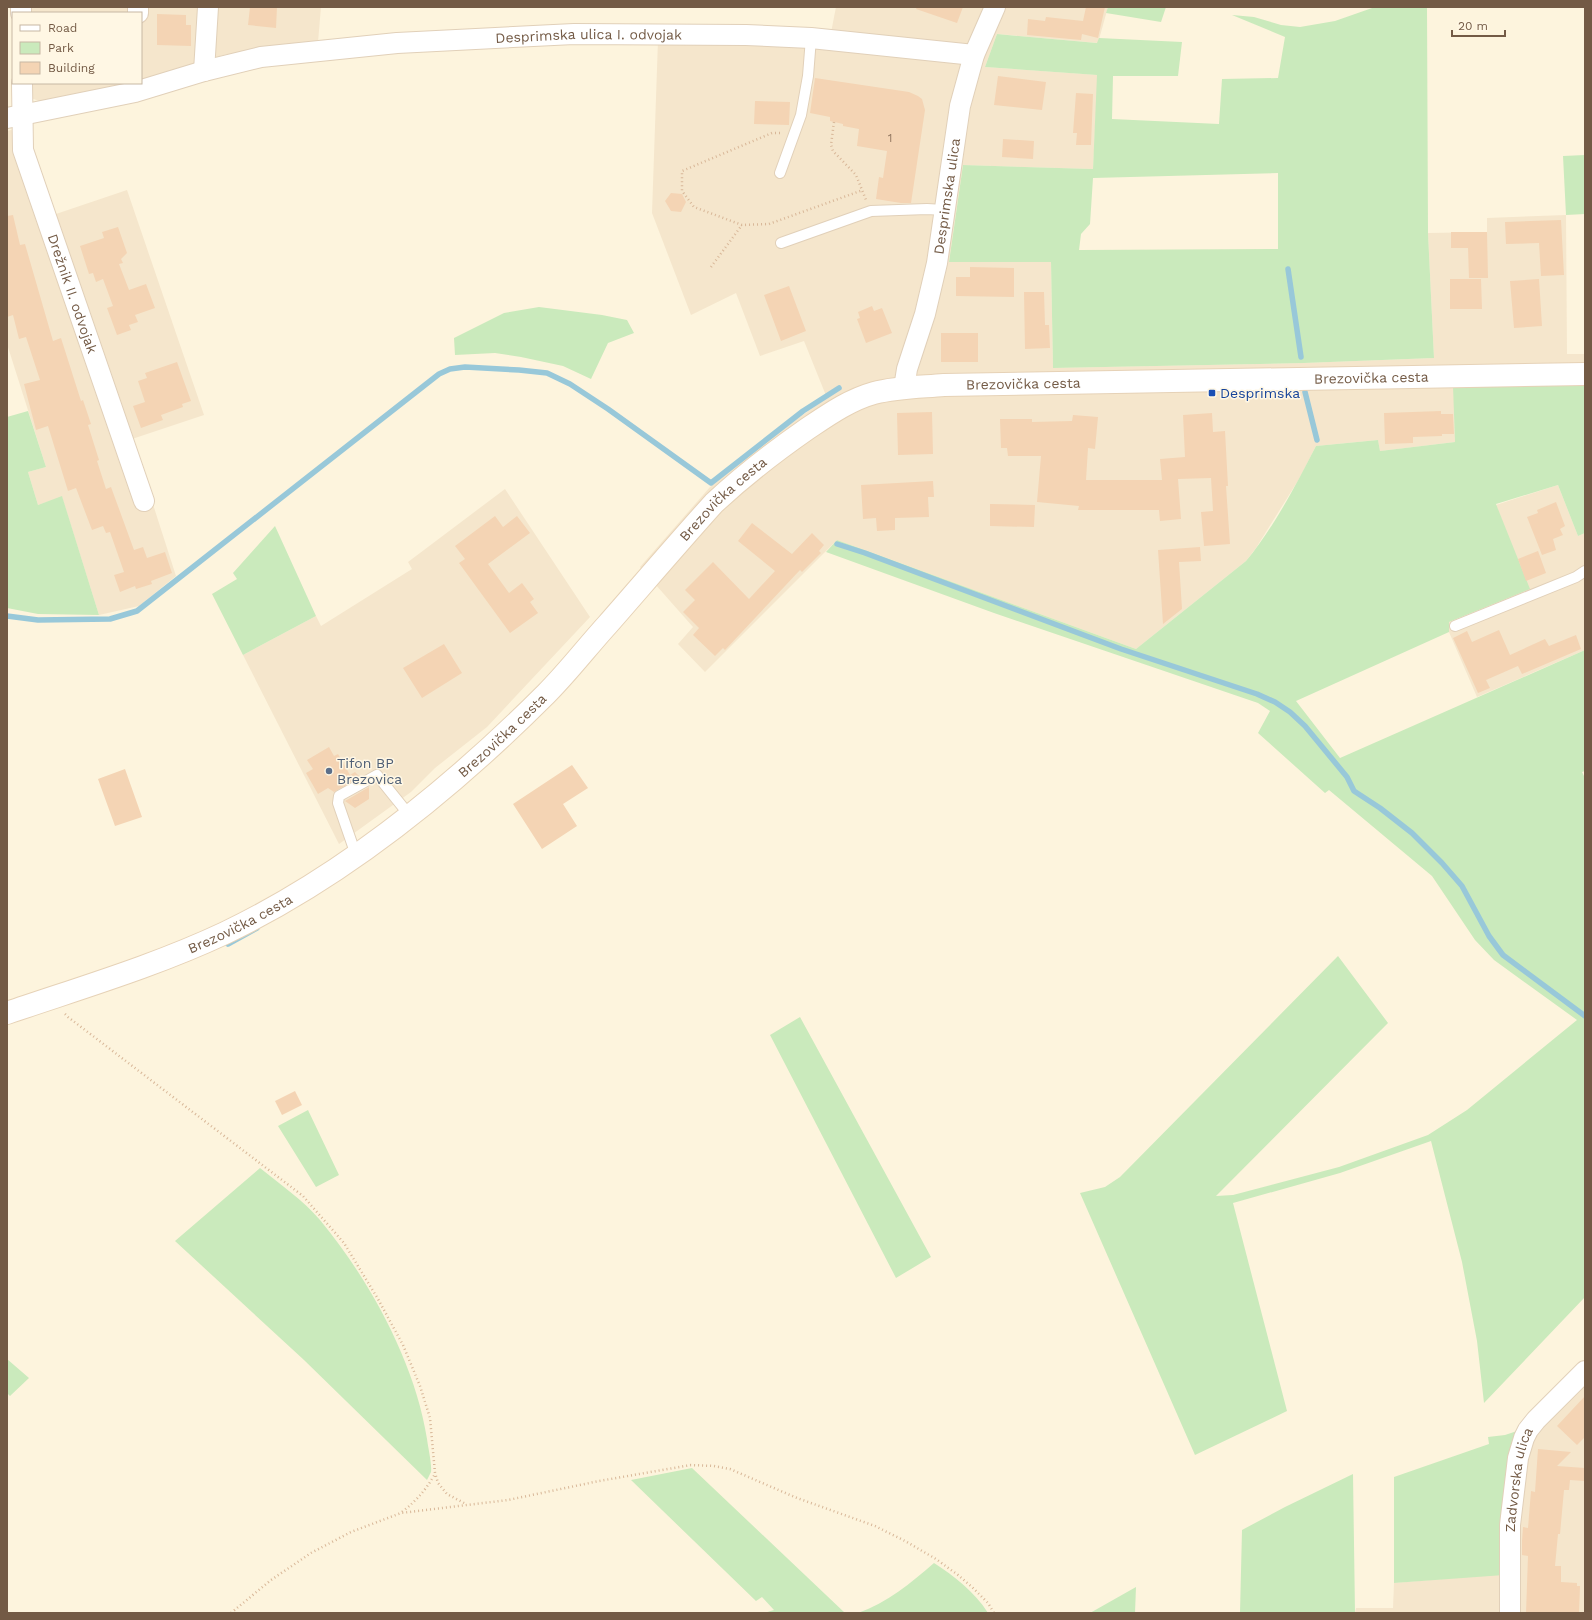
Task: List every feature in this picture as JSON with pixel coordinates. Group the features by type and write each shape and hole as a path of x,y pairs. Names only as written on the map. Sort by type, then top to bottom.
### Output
{"main road":[{"name":"Brezovička cesta","path":"7,1013 148,965 226,932 272,908 356,855 410,816 480,757 547,693 714,503 737,482 788,442 840,407 875,393 904,388 944,385 1585,374"}],"street":[{"path":"204,71 208,7"},
{"name":"Desprimska ulica","path":"904,388 907,370 926,314 937,263 960,106 974,55 995,7"},
{"name":"Desprimska ulica I. odvojak","path":"14,116 261,57 397,43 558,34 746,35 811,38 974,55"},
{"name":"Drežnik II. odvojak","path":"22,84 14,116 23,150 144,501"},
{"name":"Zadvorska ulica","path":"1510,1613 1510,1525 1518,1458 1524,1438 1536,1420 1585,1371"}],"lane":[{"path":"780,173 801,115 808,76 811,38"},
{"path":"781,243 871,211 944,210"},
{"path":"1455,626 1576,577 1585,571"},
{"path":"356,855 338,803 339,796 377,775 410,816"}],"path":[{"path":"834,122 830,145 833,151 856,175 871,211"},
{"path":"793,137 784,134 772,133 682,171 682,191 694,207 742,225 769,224 863,190"},
{"path":"711,268 742,225"},
{"path":"54,996 68,1017 303,1196 344,1243 403,1345 420,1386 430,1418 435,1473 438,1483 447,1494 466,1504"},
{"path":"231,1613 271,1580 311,1553 351,1532 401,1513 508,1500 599,1481 691,1465 714,1466 744,1474 765,1485 797,1498 875,1526 936,1559 958,1575 988,1603 994,1613"},
{"path":"401,1513 416,1502 428,1487 435,1473"}],"shaded area":[{"path":"31,7 321,7 318,42 275,46 223,55 142,80 142,12 31,12"},
{"path":"836,7 1108,7 1098,43 997,34 985,67 1098,75 1093,169 963,165 949,262 1051,262 1053,368 1304,363 1434,358 1428,233 1487,232 1487,218 1566,215 1567,354 1585,354 1585,385 1454,386 1455,442 1380,451 1378,440 1316,446 1299,479 1256,548 1246,561 1136,649 837,540 705,672 678,644 693,627 640,567 710,487 794,421 827,398 804,341 760,356 736,293 691,315 652,213 658,40 828,48"},
{"path":"31,84 125,84 42,102 31,98"},
{"path":"11,130 30,137 56,214 127,190 204,415 132,439 176,576 139,606 99,615 62,497 38,505 28,472 46,467 7,344 7,131"},
{"path":"1558,485 1578,536 1585,533 1585,650 1477,697 1449,632 1449,622 1529,589 1496,505"},
{"path":"505,489 590,617 487,727 435,768 411,792 339,844 243,655 316,616 321,626 412,569 408,562"},
{"path":"1585,1360 1585,1613 1355,1613 1356,1608 1393,1608 1394,1583 1503,1574 1528,1419"}],"green space":[{"path":"1108,7 1166,7 1161,22 1106,13"},
{"path":"1375,7 1427,7 1428,233 1434,358 1304,363 1053,368 1051,262 949,262 963,165 1093,169 1097,75 985,67 997,34 1097,43 1099,38 1182,42 1178,76 1113,76 1112,119 1219,124 1222,79 1278,78 1285,37 1232,15 1254,17 1281,25 1300,27 1335,21","holes":["1278,173 1278,249 1079,250 1081,234 1090,224 1093,178"]},
{"path":"1585,155 1585,214 1566,215 1563,156"},
{"path":"539,307 602,315 627,320 634,333 608,343 591,379 563,366 521,357 495,353 455,355 454,338 504,313"},
{"path":"1585,385 1585,533 1578,536 1558,485 1496,504 1530,589 1449,622 1449,632 1296,701 1340,758 1585,650 1585,771 1582,772 1585,778 1585,1297 1484,1403 1477,1341 1462,1262 1431,1141 1340,1173 1233,1203 1287,1411 1195,1455 1080,1193 1105,1187 1120,1177 1338,956 1388,1023 1216,1196 1233,1195 1339,1167 1428,1135 1467,1110 1577,1020 1494,960 1475,940 1432,876 1329,790 1325,793 1258,733 1270,711 1258,703 994,613 826,552 837,540 1136,649 1246,561 1266,535 1293,490 1316,446 1378,440 1380,451 1455,442 1453,386"},
{"path":"28,411 46,467 28,472 38,505 62,496 99,615 38,614 7,608 7,417"},
{"path":"275,526 316,616 243,655 212,594 237,579 233,573"},
{"path":"800,1017 931,1257 896,1278 770,1035"},
{"path":"308,1110 339,1175 316,1187 278,1126"},
{"path":"260,1168 299,1199 320,1220 356,1268 387,1323 401,1351 421,1410 431,1465 431,1472 427,1480 304,1360 175,1241"},
{"path":"7,1359 29,1378 10,1396 7,1393"},
{"path":"1520,1430 1504,1575 1394,1583 1394,1477 1489,1444 1488,1437 1505,1435"},
{"path":"692,1468 845,1613 764,1613 774,1610 762,1597 756,1601 631,1480"},
{"path":"1353,1474 1355,1613 1240,1613 1242,1530"},
{"path":"934,1563 964,1585 983,1605 988,1613 858,1613 889,1598"},
{"path":"1136,1587 1135,1613 1090,1613"}],"building":[{"path":"250,7 277,7 276,28 248,25"},
{"path":"917,7 963,7 957,23 916,9"},
{"path":"1086,7 1105,7 1098,38 1082,34 1081,40 1027,35 1028,19 1045,21 1046,17 1083,21"},
{"path":"157,14 186,15 186,25 191,25 191,46 157,45"},
{"path":"998,76 1046,82 1042,110 994,105"},
{"path":"815,78 909,92 922,99 925,110 911,203 876,199 879,177 883,178 887,151 857,146 859,129 843,126 843,124 830,121 830,117 810,113"},
{"path":"1076,93 1093,94 1091,145 1076,145 1077,133 1073,133"},
{"path":"755,101 790,102 789,125 754,124"},
{"path":"1003,139 1034,141 1033,159 1002,157"},
{"path":"671,193 682,194 686,202 681,212 671,211 665,201"},
{"path":"13,215 20,245 25,244 53,341 61,338 81,401 83,400 91,424 88,425 106,489 111,487 134,550 143,547 147,558 165,552 172,573 151,581 152,584 136,589 135,586 120,592 114,575 124,572 110,532 106,533 103,526 92,530 76,488 68,491 48,426 36,430 24,384 40,380 26,337 19,339 13,315 7,317 7,216"},
{"path":"1561,220 1564,275 1541,276 1539,243 1506,244 1505,222"},
{"path":"118,227 127,253 121,259 123,263 119,264 129,290 146,284 155,308 135,315 138,322 129,325 131,330 117,335 107,308 113,306 103,279 96,282 93,273 89,274 80,246 104,238 102,232"},
{"path":"1451,232 1487,232 1488,278 1469,278 1468,248 1451,248"},
{"path":"970,267 1014,268 1014,297 956,296 956,277 970,277"},
{"path":"1450,279 1481,279 1482,309 1450,309"},
{"path":"1539,279 1542,326 1514,328 1510,281"},
{"path":"789,286 806,331 781,341 764,295"},
{"path":"1024,292 1044,292 1045,325 1049,325 1050,348 1025,349"},
{"path":"872,306 874,311 882,308 892,333 866,343 857,319 860,318 858,312"},
{"path":"941,333 978,333 978,362 941,362"},
{"path":"177,362 191,401 182,404 183,407 161,415 163,420 141,428 133,406 145,402 138,381 147,378 145,373"},
{"path":"1441,411 1441,414 1453,414 1454,434 1413,437 1413,443 1385,444 1384,413"},
{"path":"932,412 933,454 898,455 897,413"},
{"path":"1212,413 1213,432 1225,431 1228,486 1226,486 1230,544 1204,546 1201,512 1213,511 1211,478 1178,479 1181,519 1160,521 1159,510 1078,510 1079,506 1037,502 1041,456 1008,456 1007,448 1001,448 1000,419 1032,419 1032,422 1072,421 1073,415 1098,417 1095,449 1088,448 1086,480 1162,480 1160,459 1185,457 1183,415"},
{"path":"933,481 934,497 928,497 929,517 895,518 895,530 877,531 876,518 863,519 861,485"},
{"path":"1556,502 1565,526 1560,529 1563,535 1553,539 1556,550 1542,555 1527,517 1538,513 1537,510"},
{"path":"990,504 1035,505 1034,527 990,526"},
{"path":"495,516 503,527 517,516 530,533 488,564 509,593 522,583 534,599 530,602 538,613 510,633 459,563 465,559 455,546"},
{"path":"752,523 792,554 812,533 824,545 819,551 821,553 802,572 800,570 725,650 723,648 715,656 693,635 699,628 683,612 695,600 685,590 713,562 749,599 775,571 738,541"},
{"path":"1200,547 1201,561 1179,562 1182,609 1163,624 1158,550"},
{"path":"1538,551 1546,573 1526,581 1518,559"},
{"path":"1499,630 1510,655 1545,639 1549,646 1576,635 1581,649 1522,674 1518,666 1486,680 1490,688 1478,693 1453,638 1467,631 1472,642"},
{"path":"444,644 462,673 422,698 403,668"},
{"name":"Tifon BP Brezovica","path":"329,747 334,756 338,754 350,775 355,772 360,777 334,792 328,788 318,794 306,773 313,769 307,760"},
{"path":"572,765 588,788 563,804 577,826 542,849 513,804"},
{"path":"125,769 142,817 115,826 98,779"},
{"path":"369,787 369,799 355,808 345,801"},
{"path":"295,1091 302,1105 282,1115 275,1101"},
{"path":"1585,1396 1585,1437 1577,1445 1557,1426"},
{"path":"1538,1449 1571,1452 1557,1466 1585,1468 1585,1481 1570,1480 1569,1490 1564,1490 1560,1534 1558,1534 1555,1566 1561,1566 1561,1582 1577,1583 1577,1586 1580,1586 1579,1613 1526,1613 1528,1556 1522,1555 1523,1527 1528,1528 1531,1491 1535,1492"}],"waterway":[{"path":"1288,269 1301,357"},
{"path":"7,616 38,620 110,619 137,611 439,374 450,369 465,367 547,373 570,384 608,409 711,483 803,411 839,388"},
{"path":"1305,392 1317,440"},
{"path":"837,544 865,553 1121,649 1257,694 1275,702 1290,712 1305,726 1347,777 1354,791 1380,808 1412,833 1442,863 1462,886 1489,936 1503,955 1585,1016"},
{"path":"228,944 257,928"}],"place":[{"name":"Desprimska","path":"1212,393"},
{"name":"Tifon BP Brezovica","path":"329,771"}]}
